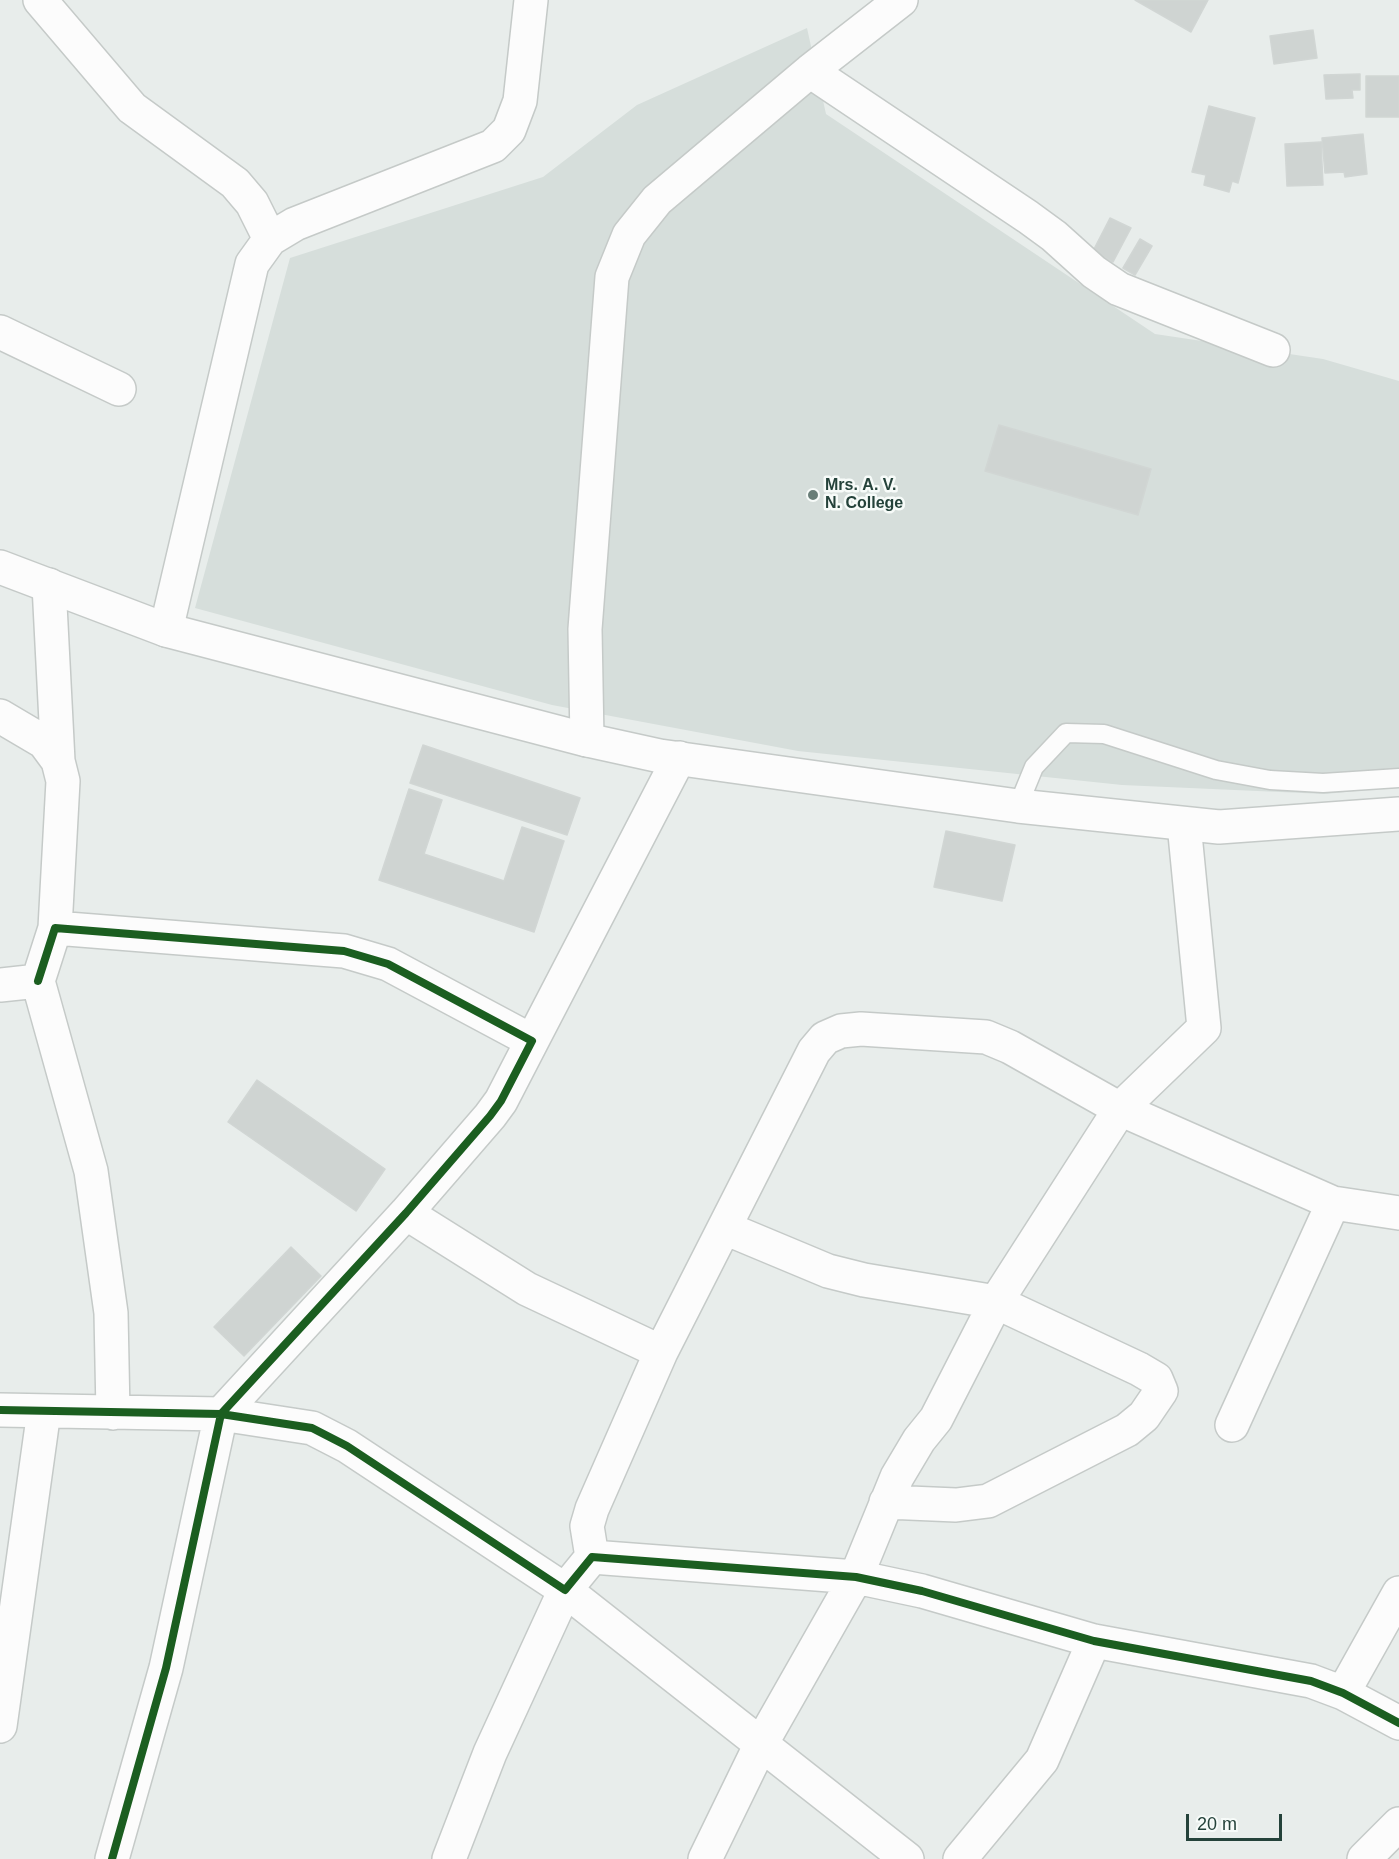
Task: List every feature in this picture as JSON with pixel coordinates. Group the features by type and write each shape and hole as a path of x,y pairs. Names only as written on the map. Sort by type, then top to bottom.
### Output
{"street":[{"path":"40,0 132,108 235,183 252,203 270,239"},
{"path":"166,630 252,264 270,239 295,224 493,146 509,130 520,100 531,0"},
{"path":"587,740 585,629 612,277 629,236 657,200 810,71 901,0"},
{"path":"810,71 1028,217 1054,236 1094,272 1119,289 1273,350"},
{"path":"0,332 119,389"},
{"path":"0,567 166,630 587,740 679,758 1018,806 1219,827 1399,814"},
{"path":"49,585 58,761 63,781 55,928 38,981 91,1171 111,1313 113,1413"},
{"path":"0,716 44,742 58,761"},
{"path":"111,1859 166,1668 221,1414 406,1213 501,1101 679,758"},
{"path":"705,1859 761,1744 856,1577 897,1477 919,1440 936,1419 996,1302 1120,1109 1204,1028 1184,824"},
{"path":"55,928 344,951 388,964 532,1041"},
{"path":"0,985 38,981"},
{"path":"449,1859 490,1753 565,1590 592,1557 587,1526 592,1509 661,1352 814,1050 825,1038 841,1031 861,1029 986,1037 1010,1047 1120,1109 1333,1203 1399,1213"},
{"path":"1232,1425 1333,1203"},
{"path":"406,1213 527,1289 661,1352"},
{"path":"725,1228 828,1271 864,1280 996,1302 1156,1378 1161,1391 1144,1416 1127,1430 988,1501 956,1505 886,1502"},
{"path":"0,1410 221,1414 312,1428 347,1446 565,1590 908,1859"},
{"path":"0,1726 44,1411"},
{"path":"592,1557 856,1577 922,1591 1094,1641 1311,1682 1343,1693 1399,1723"},
{"path":"1343,1693 1399,1593"},
{"path":"960,1859 1042,1760 1094,1641"},
{"path":"1364,1859 1399,1824"}],"lane":[{"path":"1018,806 1034,767 1066,733 1104,734 1216,770 1270,780 1323,783 1399,778"}],"shaded area":[{"name":"Mrs. A. V. N. College","path":"807,28 826,114 1155,334 1323,359 1399,381 1399,787 1325,794 1122,785 798,751 552,705 195,608 290,258 543,177 637,105"}],"building":[{"path":"1135,0 1208,0 1191,32"},
{"path":"1313,30 1317,58 1274,64 1270,36"},
{"path":"1360,74 1360,90 1352,90 1353,98 1326,99 1324,75"},
{"path":"1366,76 1399,76 1399,117 1366,117"},
{"path":"1209,106 1255,118 1238,183 1232,181 1229,192 1204,185 1206,175 1192,172"},
{"path":"1363,134 1367,174 1345,177 1344,172 1325,173 1322,138"},
{"path":"1321,142 1323,185 1287,186 1285,144"},
{"path":"1110,218 1131,228 1113,262 1093,251"},
{"path":"1140,239 1152,246 1135,275 1123,268"},
{"path":"999,425 1151,469 1138,515 985,471"},
{"path":"423,745 580,798 567,835 410,783"},
{"path":"409,789 442,800 424,854 504,881 522,827 564,841 534,932 379,880"},
{"path":"946,831 1015,845 1002,901 934,887"},
{"path":"257,1080 385,1169 356,1211 228,1122"},
{"path":"291,1247 321,1276 244,1356 214,1327"}],"cycle path":[{"path":"38,981 55,928 344,951 388,964 532,1041 501,1101 490,1116 406,1213 221,1414 166,1668 112,1859"},
{"path":"0,1410 221,1414 312,1428 347,1446 565,1590 592,1557 856,1577 922,1591 1094,1641 1311,1681 1343,1693 1399,1723"}],"place":[{"name":"Mrs. A. V. N. College","path":"813,495"}]}
